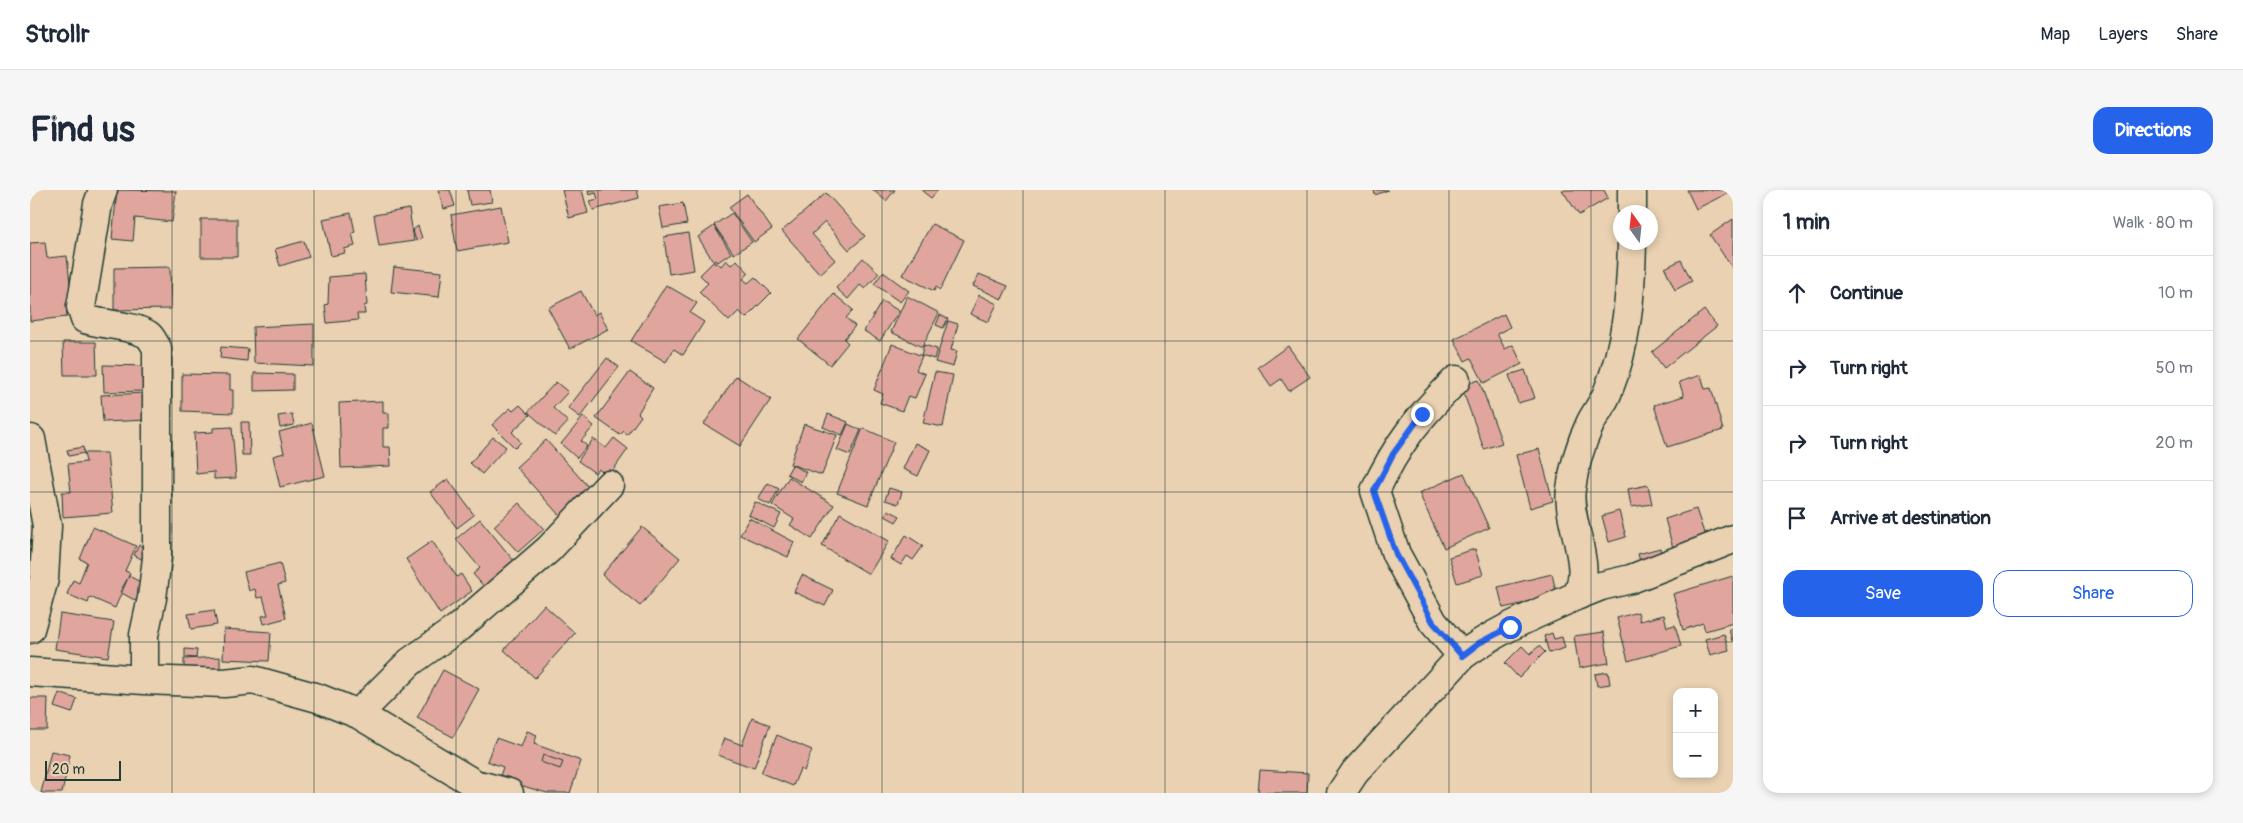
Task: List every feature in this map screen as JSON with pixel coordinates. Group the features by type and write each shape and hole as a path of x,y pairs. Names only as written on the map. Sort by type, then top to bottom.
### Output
{"street":[{"path":"103,190 98,204 86,271 81,307 85,319 100,324 138,330 150,336 157,348 157,558 152,598 144,635 144,680"},
{"path":"1632,190 1632,205"},
{"path":"1576,596 1582,588 1582,568 1570,493 1574,466 1590,425 1608,393 1621,354 1628,307 1632,250"},
{"path":"1456,380 1422,414 1393,454 1374,491 1396,554 1433,622 1462,656"},
{"path":"30,629 44,579 47,526 31,439"},
{"path":"358,714 410,662 458,627 549,549 609,486"},
{"path":"1341,793 1354,772 1462,656 1479,643 1576,596 1601,586 1631,579 1733,539"},
{"path":"30,672 144,680 224,683 253,680 318,698 358,714 475,784 509,793"}],"building":[{"path":"117,190 176,191 172,222 135,218 133,241 112,239"},
{"path":"438,190 450,190 455,206 444,209"},
{"path":"467,190 490,190 492,202 470,205"},
{"path":"562,190 582,190 588,213 569,218"},
{"path":"588,190 637,190 639,198 593,210 590,201 598,199 596,193 589,195"},
{"path":"873,190 895,190 886,201"},
{"path":"921,190 938,190 931,198"},
{"path":"1374,190 1388,190 1375,195"},
{"path":"1562,190 1604,190 1608,198 1579,215"},
{"path":"1687,190 1732,190 1732,191 1696,209"},
{"path":"826,193 865,236 849,250 825,222 812,234 835,260 820,274 782,231"},
{"path":"747,194 772,229 754,242 729,207"},
{"path":"683,203 687,224 663,228 659,207"},
{"path":"501,206 508,242 457,251 451,215"},
{"path":"409,209 414,241 379,246 374,215"},
{"path":"351,213 355,232 352,233 355,246 344,249 345,253 331,256 323,219"},
{"path":"732,213 752,242 734,254 714,225"},
{"path":"201,219 237,219 237,257 201,257"},
{"path":"1733,219 1733,269 1710,235"},
{"path":"932,224 964,240 940,290 936,287 934,291 902,275"},
{"path":"418,226 422,238 416,241 413,230"},
{"path":"714,226 731,253 715,264 698,237"},
{"path":"688,233 694,270 669,274 664,237"},
{"path":"304,241 309,257 280,266 275,249"},
{"path":"45,242 47,258 67,256 72,302 66,303 67,317 30,321 30,243"},
{"path":"863,258 879,273 865,289 860,285 848,299 836,288"},
{"path":"715,260 721,266 726,260 731,265 737,260 749,273 743,279 748,283 755,277 771,293 746,318 739,311 729,321 699,292 708,283 700,275"},
{"path":"1681,260 1692,281 1675,290 1665,268"},
{"path":"170,267 171,309 114,310 114,268"},
{"path":"394,267 442,272 439,297 391,292"},
{"path":"883,272 909,291 900,302 874,284"},
{"path":"365,274 367,305 364,306 365,314 357,314 358,320 327,323 325,305 328,304 329,277"},
{"path":"979,274 1008,286 1002,299 973,286"},
{"path":"666,285 697,303 690,313 704,322 683,355 674,349 666,362 631,341"},
{"path":"581,291 594,315 599,312 608,329 570,349 548,308"},
{"path":"834,294 853,310 846,318 855,326 844,339 848,343 830,365 798,339"},
{"path":"979,295 997,304 988,322 970,314"},
{"path":"907,296 939,313 922,347 891,332"},
{"path":"882,301 899,311 880,341 864,331"},
{"path":"1704,310 1717,326 1664,368 1652,352"},
{"path":"1504,314 1510,327 1497,334 1505,349 1513,345 1522,364 1484,383 1471,358 1465,361 1454,339"},
{"path":"940,315 948,319 943,328 936,325"},
{"path":"948,321 958,324 951,350 957,351 953,367 935,362"},
{"path":"314,324 314,366 254,363 253,327"},
{"path":"63,342 96,342 97,375 64,375"},
{"path":"892,344 922,356 916,370 925,374 915,398 908,396 902,411 880,403 883,394 874,390"},
{"path":"924,345 937,349 934,359 921,355"},
{"path":"1288,346 1310,377 1289,391 1281,379 1271,386 1258,367"},
{"path":"221,347 248,349 247,361 220,358"},
{"path":"607,358 619,367 580,417 568,408"},
{"path":"103,365 149,366 148,391 104,392"},
{"path":"1525,370 1535,398 1518,403 1509,375"},
{"path":"630,372 653,388 638,413 641,416 627,435 624,431 620,435 596,418"},
{"path":"935,372 953,375 943,427 923,423"},
{"path":"254,373 293,374 293,390 254,391"},
{"path":"182,374 230,375 230,390 233,390 233,413 182,411"},
{"path":"1701,375 1705,389 1711,388 1723,430 1667,447 1654,405 1684,396 1679,382"},
{"path":"736,376 771,399 740,446 704,424"},
{"path":"1479,380 1502,443 1484,449 1461,386"},
{"path":"556,382 568,392 553,408 568,422 555,436 528,412"},
{"path":"147,393 148,420 103,422 101,395"},
{"path":"383,401 383,413 389,413 389,428 383,428 383,447 390,447 391,466 341,468 339,403"},
{"path":"520,405 530,415 512,432 521,442 515,448 492,425 510,408 513,411"},
{"path":"292,414 294,425 280,428 278,416"},
{"path":"828,414 848,422 842,435 823,427"},
{"path":"583,417 594,426 581,441 587,446 577,458 561,444"},
{"path":"241,422 249,422 250,455 242,455"},
{"path":"312,423 325,476 280,487 273,456 284,453 279,432"},
{"path":"804,424 837,435 822,475 790,464"},
{"path":"848,424 861,430 850,455 837,450"},
{"path":"232,427 236,478 214,479 214,472 196,474 194,433 213,432 213,428"},
{"path":"863,428 894,442 868,505 837,493"},
{"path":"493,437 506,447 482,474 470,463"},
{"path":"614,438 628,449 609,476 598,469 595,473 578,461 593,439 606,448"},
{"path":"546,440 590,489 560,516 516,467"},
{"path":"915,443 930,450 918,476 903,469"},
{"path":"83,447 84,453 69,456 67,450"},
{"path":"1539,449 1553,501 1530,508 1516,455"},
{"path":"84,453 107,453 113,513 63,517 62,492 71,492 68,464 86,462"},
{"path":"792,465 806,472 801,482 787,474"},
{"path":"1464,473 1489,528 1444,548 1419,493"},
{"path":"789,477 834,505 812,539 790,525 794,519 772,505"},
{"path":"448,479 474,515 457,528 430,492"},
{"path":"768,483 779,489 770,505 758,499"},
{"path":"1648,485 1652,504 1631,507 1628,489"},
{"path":"889,488 902,492 898,504 885,500"},
{"path":"755,502 781,514 774,528 749,515"},
{"path":"519,503 544,529 518,552 494,526"},
{"path":"1696,509 1704,533 1708,532 1712,543 1675,555 1665,519"},
{"path":"888,510 900,516 896,522 885,516"},
{"path":"1619,511 1626,537 1609,542 1602,516"},
{"path":"840,513 889,541 869,574 822,546"},
{"path":"749,518 794,542 788,557 740,535"},
{"path":"480,519 514,561 496,576 498,579 486,589 473,574 480,568 456,539"},
{"path":"93,527 136,546 125,571 130,573 115,608 90,597 88,603 67,594 73,580 79,583 87,562 80,559"},
{"path":"642,527 680,558 640,606 602,575"},
{"path":"906,535 923,546 913,560 907,556 901,565 891,559"},
{"path":"30,539 38,569 30,571"},
{"path":"432,541 457,577 461,574 472,591 440,614 406,559"},
{"path":"139,545 148,550 143,560 134,555"},
{"path":"1660,548 1663,560 1641,565 1638,554"},
{"path":"1475,549 1483,575 1457,583 1449,557"},
{"path":"280,563 285,583 278,585 286,618 264,624 262,616 268,615 263,597 257,598 255,589 249,591 244,572"},
{"path":"1552,574 1557,596 1503,608 1498,587"},
{"path":"802,575 833,590 825,606 794,592"},
{"path":"129,576 146,585 138,602 120,592"},
{"path":"1733,576 1733,623 1705,631 1703,623 1683,630 1673,594"},
{"path":"544,605 575,633 535,678 504,650"},
{"path":"214,610 217,625 191,629 188,614"},
{"path":"1638,612 1640,621 1664,615 1667,627 1675,625 1681,646 1628,661 1617,618"},
{"path":"60,614 114,622 108,657 55,649"},
{"path":"224,629 271,632 269,661 223,659"},
{"path":"1729,629 1733,629 1733,641 1732,641"},
{"path":"1604,632 1609,663 1579,668 1574,636"},
{"path":"1552,633 1554,639 1562,637 1565,648 1549,653 1544,636"},
{"path":"1724,634 1729,650 1710,655 1705,639"},
{"path":"1522,646 1530,654 1539,646 1545,652 1519,678 1505,663"},
{"path":"185,649 197,650 196,658 185,657"},
{"path":"220,657 220,675 184,676 184,659"},
{"path":"443,670 479,689 453,737 417,718"},
{"path":"1608,672 1610,684 1597,686 1595,674"},
{"path":"59,693 77,699 72,713 54,707"},
{"path":"30,698 48,698 47,730 30,730"},
{"path":"752,718 770,725 754,768 718,755 724,738 742,745"},
{"path":"527,731 537,735 534,744 581,761 570,793 547,793 499,779 503,767 487,761 496,738 521,747"},
{"path":"777,735 812,750 804,771 800,769 793,786 761,773"},
{"path":"51,751 70,755 62,793 41,793"},
{"path":"543,755 563,762 560,769 541,762"},
{"path":"1260,770 1308,773 1307,793 1258,793"}],"route":[{"path":"1422,414 1393,454 1374,491 1396,554 1433,622 1462,656 1479,643 1510,627"}]}
